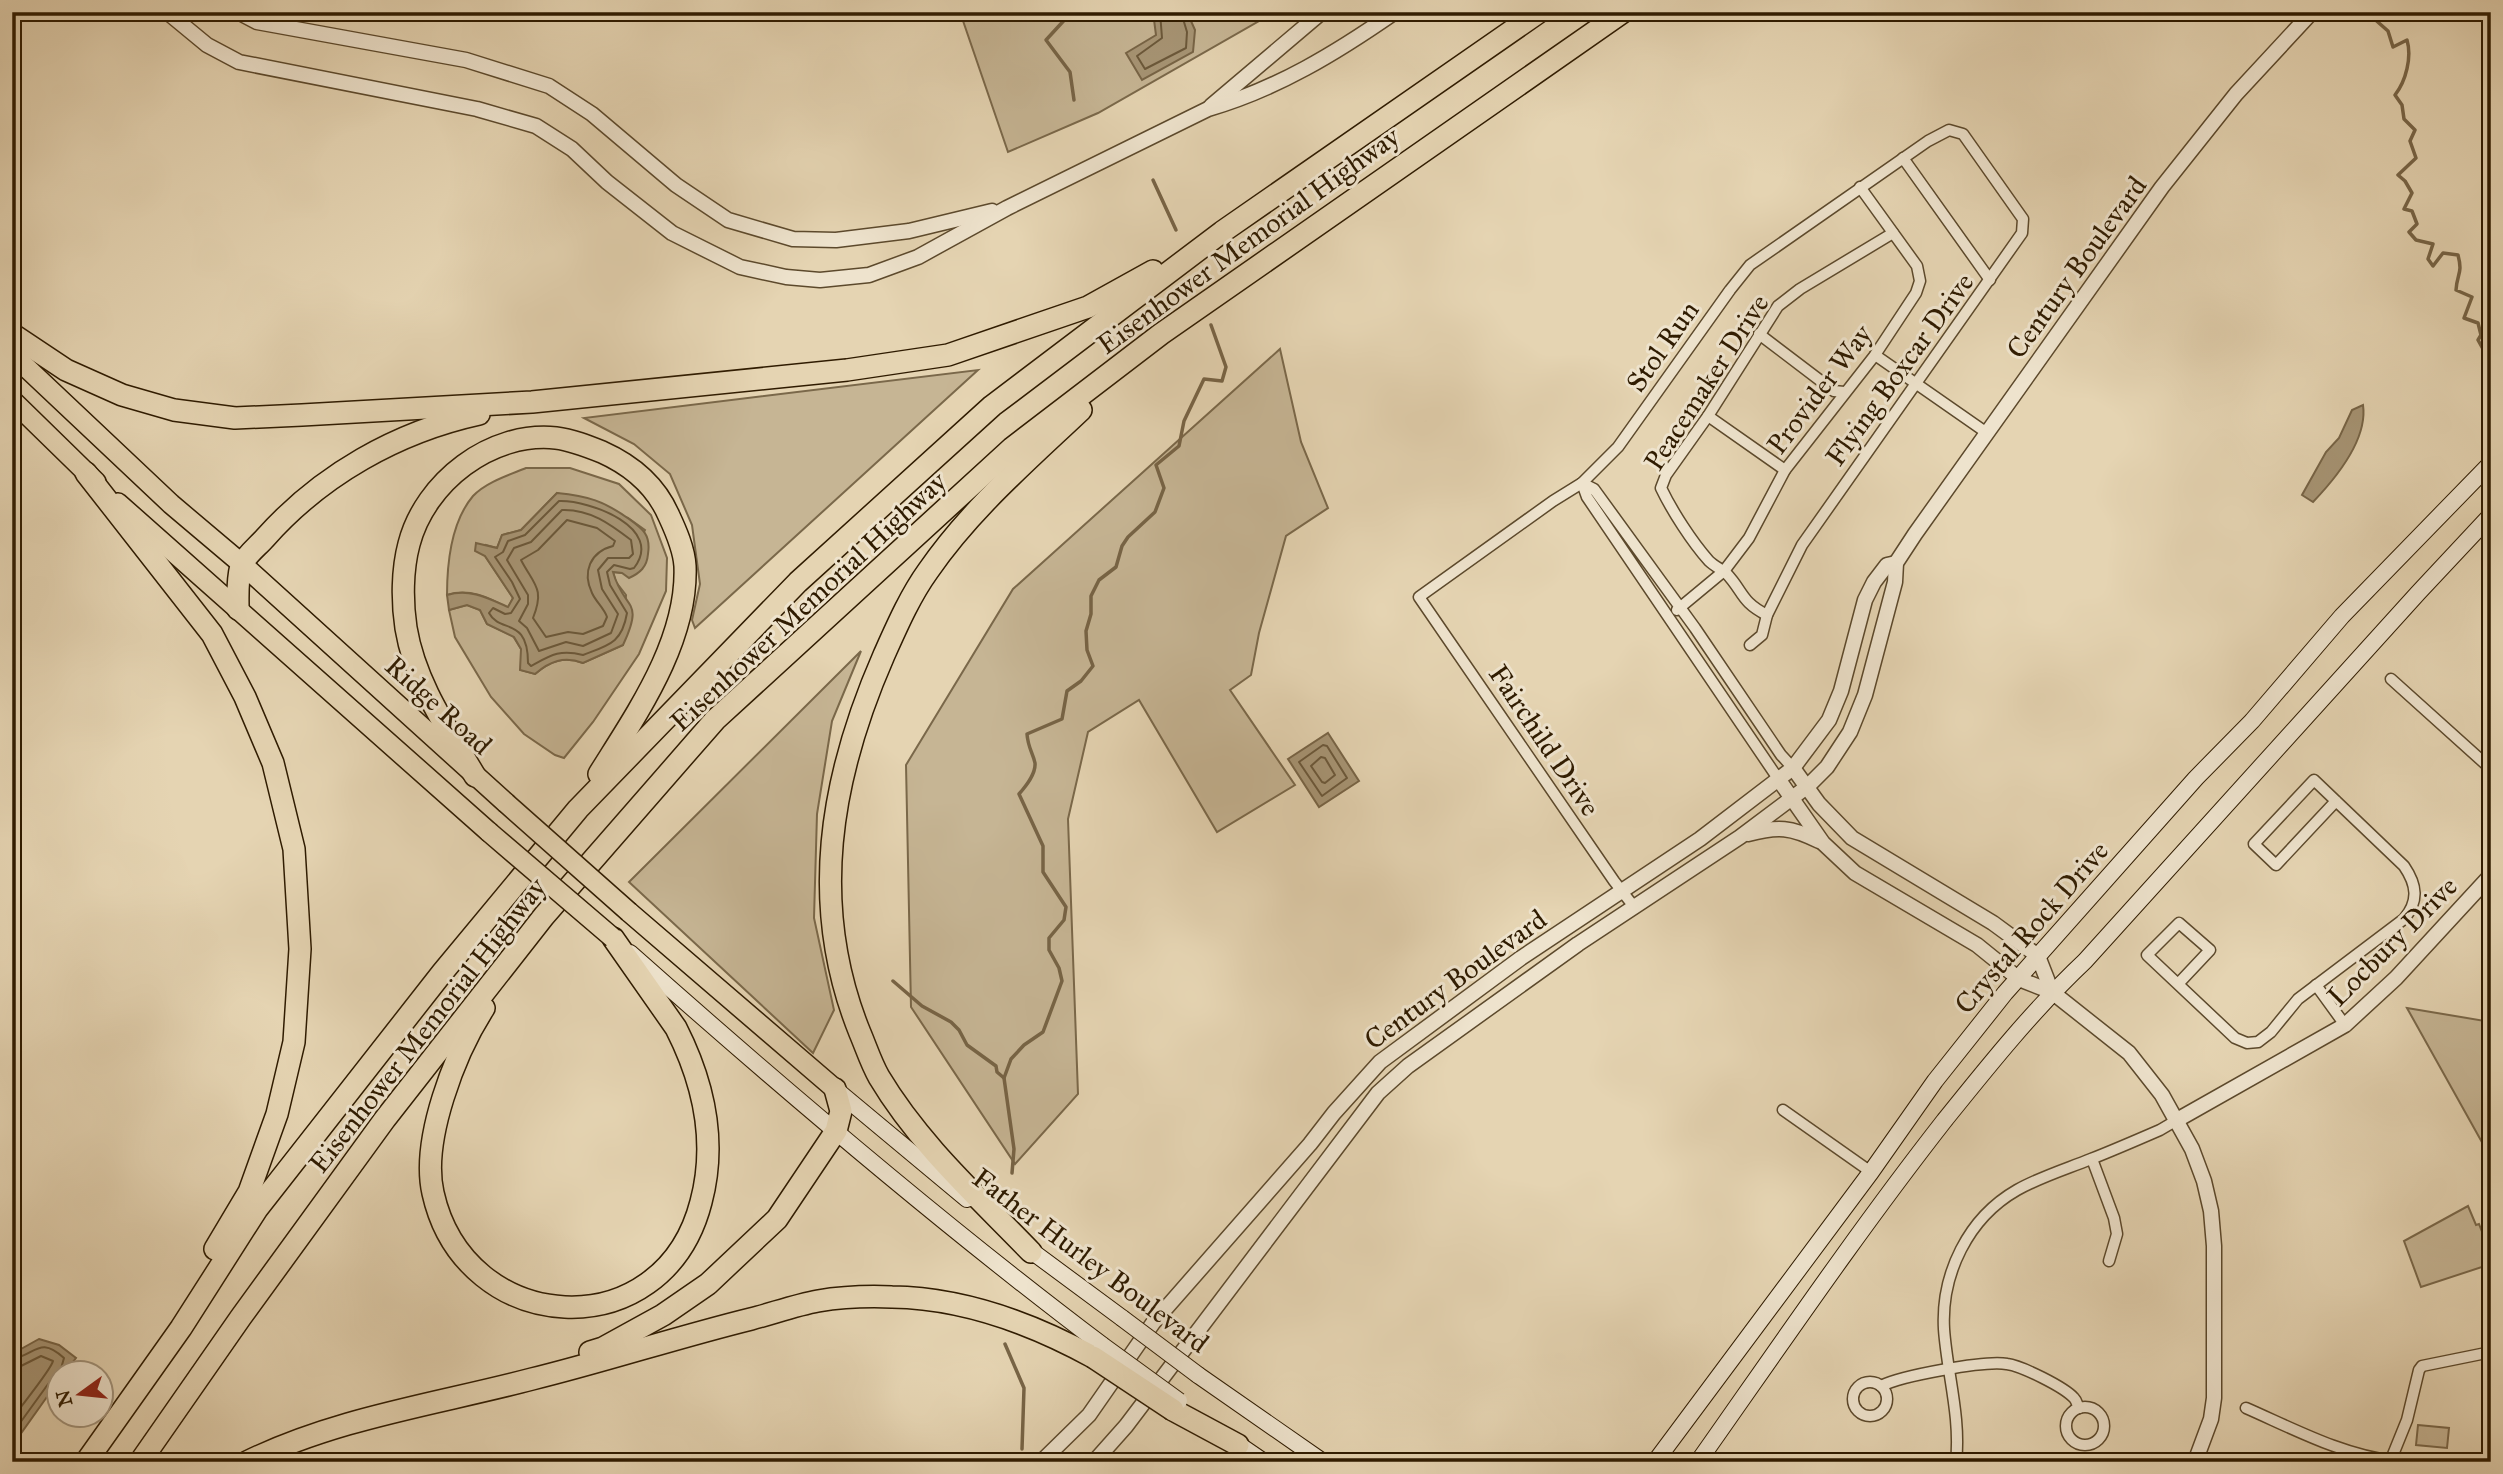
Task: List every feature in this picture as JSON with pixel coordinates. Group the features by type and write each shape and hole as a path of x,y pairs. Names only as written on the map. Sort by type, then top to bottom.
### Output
{"highway":[{"name":"Eisenhower Memorial Highway","path":"86,1462 181,1328 257,1209 442,972 578,808 799,582 992,406 1222,232 1539,12"},
{"name":"Eisenhower Memorial Highway","path":"140,1462 385,1119 544,916 715,720 1012,448 1161,334 1623,12"},
{"path":"12,334 66,370 122,395 174,410 235,418 533,402 847,370 948,355 1088,307 1222,232"},
{"path":"1031,1252 924,1141 877,1074 846,998 835,954 831,906 837,802 849,744 877,671 899,622 927,572 968,520 1161,334"},
{"name":"Ridge Road","path":"12,354 171,504 242,564 475,776 835,1088"},
{"path":"12,400 136,520 613,938 676,1028 703,1095 709,1148 706,1185 689,1236 672,1264 647,1285 615,1302 559,1306 504,1292 483,1278 461,1254 444,1226 432,1192 434,1129 452,1071 481,1012 544,916"},
{"path":"238,609 238,584 242,564 273,529 325,481 392,442 469,416 533,402"},
{"path":"475,776 422,682 406,629 403,584 409,543 424,509 450,476 488,450 527,439 556,438 582,444 613,457 654,489 678,536 685,566 680,613 668,655 640,710 578,808"},
{"path":"86,473 212,634 246,697 273,763 294,849 300,949 294,1042 277,1114 248,1192 192,1288 136,1370 126,1405"},
{"path":"472,1392 603,1348 663,1315 708,1284 777,1219 836,1131 841,1111 835,1088"},
{"path":"247,1462 279,1447 332,1429 472,1392 530,1380 818,1301 892,1297 933,1300 978,1309 1097,1351 1238,1446"}],"main road":[{"name":"Crystal Rock Drive","path":"1655,1462 1871,1172 1935,1081 2038,956 2196,778 2252,721 2342,616 2491,463"},
{"name":"Crystal Rock Drive","path":"1698,1462 1902,1173 1994,1058 2491,515"},
{"path":"613,938 836,1131"},
{"name":"Father Hurley Boulevard","path":"835,1088 1031,1252 1198,1375 1323,1462"},
{"name":"Father Hurley Boulevard","path":"836,1131 1097,1351"},
{"path":"1238,1446 1264,1462"}],"street":[{"path":"167,12 207,45 239,61 488,111 536,126 572,149 607,182 672,233 740,267 786,277 820,280 869,275 918,257 1007,208 1208,109 1238,101 1330,57 1395,12"},
{"path":"239,12 257,22 466,60 549,86 592,114 676,185 718,214 728,220 793,239 836,240 909,231 1007,208"},
{"path":"1208,109 1322,12"},
{"name":"Century Boulevard","path":"1094,1462 1126,1426 1378,1093 1408,1066 1578,944 1635,908 1791,800 1827,767 1850,732 1865,695 1895,582 1896,563 2162,187 2208,128 2312,12"},
{"name":"Stol Run","path":"1419,597 1553,500 1583,483 1618,447 1750,265 1860,187 1949,130"},
{"name":"Flying Boxcar Drive","path":"1750,645 1762,635 1768,615 1801,545 2022,233 2023,219 1963,134 1949,130"},
{"path":"1903,158 1990,280"},
{"name":"Provider Way","path":"1670,617 1724,571 1749,538 1785,470 1875,355 1916,293 1920,281 1917,265 1860,187"},
{"name":"Peacemaker Drive","path":"1768,615 1745,600 1724,571 1717,569 1706,558 1661,488 1666,475 1709,416 1778,306 1800,289 1893,233"},
{"path":"1759,334 1834,391 1844,392"},
{"path":"1875,355 1987,433"},
{"path":"1709,416 1785,470"},
{"path":"1583,483 1594,489 1781,755 1808,786 1819,804 1852,838 1993,923 2038,956 2052,992"},
{"path":"1583,483 1587,497 1791,800 1823,843 1855,873 1977,945 2019,979 2052,992 2129,1054 2162,1095 2192,1149 2211,1211 2214,1246 2214,1398 2211,1419 2196,1462"},
{"name":"Century Boulevard","path":"1041,1462 1088,1415 1153,1323 1380,1062 1521,958 1700,839 1793,768 1829,720 1841,691 1865,600 1874,582 1888,565 1896,563"},
{"name":"Fairchild Drive","path":"1419,597 1621,892 1635,908"},
{"path":"2391,679 2491,769"},
{"path":"2178,984 2210,950 2179,923 2147,955 2235,1038 2247,1044 2258,1042 2271,1032 2298,999 2404,919 2415,899 2412,877 2404,866 2336,800 2314,780 2254,844 2276,864 2336,800"},
{"path":"1740,836 1786,828 1823,843"},
{"name":"Locbury Drive","path":"2177,1120 2345,1025 2396,978 2491,875"},
{"path":"2316,985 2345,1025"},
{"path":"1783,1110 1871,1172"},
{"path":"1956,1462 1958,1441 1944,1328 1945,1296 1953,1266 1969,1235 1989,1210 2015,1191 2160,1130 2177,1120"},
{"path":"2092,1159 2114,1218 2117,1234 2109,1261"},
{"path":"2390,1461 2407,1420 2419,1370 2433,1363 2491,1352"},
{"path":"1881,1386 1894,1379 1949,1369 2006,1363 2029,1370 2074,1398 2079,1408"},
{"path":"2246,1408 2337,1447 2372,1459 2396,1462"},
{"path":"2486,1462 2491,1430"}],"shaded area":[{"path":"960,12 1275,12 1098,113 1008,152"},
{"path":"1280,349 1301,442 1328,508 1286,536 1259,633 1251,675 1230,690 1295,785 1217,832 1139,700 1088,732 1068,819 1078,1094 1015,1164 911,1007 906,765 1013,589"},
{"path":"978,370 695,628 692,620 700,584 692,525 670,474 634,444 584,418"},
{"path":"526,468 570,468 619,484 651,515 667,558 666,591 639,654 593,722 564,758 524,734 491,697 455,637 449,610 467,605 480,610 487,624 513,636 521,649 521,670 535,674 558,661 583,663 623,645 626,595 616,582 613,572 622,573 645,530 628,518 557,493 521,530 502,535 497,548 486,545 485,556 513,598 508,608 471,593 447,595 452,543 466,506 484,487"},
{"path":"861,651 832,721 817,814 814,918 834,1010 813,1053 629,882"},
{"path":"2407,1008 2491,1022 2491,1152 2488,1153"},
{"path":"2468,1206 2476,1225 2479,1224 2491,1255 2491,1264 2421,1287 2404,1241"},
{"path":"2418,1425 2449,1428 2447,1448 2416,1445"}],"water":[{"path":"1153,12 1187,12 1195,30 1193,52 1142,80 1126,53 1156,35"},
{"path":"2363,405 2361,432 2355,445 2340,470 2313,502 2302,495 2326,452 2339,438 2352,410"},
{"path":"557,493 595,500 620,513 645,533 648,554 640,572 633,576 629,578 622,573 613,572 632,612 623,645 583,663 558,661 535,674 520,670 521,649 514,637 487,624 480,610 467,605 449,610 447,595 471,593 508,607 513,598 485,556 475,551 476,543 497,548 502,535 521,530"},
{"path":"1328,733 1359,781 1319,807 1288,759"},
{"path":"39,1339 59,1345 76,1358 46,1358 46,1398 12,1446 12,1354"}],"waterway":[{"path":"1066,12 1069,15 1046,40 1070,72 1074,100"},
{"path":"2371,16 2388,31 2393,47 2407,40 2407,69 2395,95 2402,105 2404,119 2415,130 2410,141 2416,158 2398,175 2412,193 2404,209 2412,211 2417,224 2409,232 2416,240 2433,244 2428,259 2433,266 2443,253 2458,255 2460,270 2456,290 2472,297 2464,318 2478,323 2481,335 2478,340 2483,349 2491,350"},
{"path":"1153,180 1176,230"},
{"path":"1012,1173 1014,1149 1004,1078 1011,1059 1024,1045 1043,1032 1062,981 1059,968 1049,950 1049,938 1064,920 1066,907 1043,872 1043,846 1019,794 1030,780 1035,767 1027,734 1062,719 1067,691 1081,681 1093,666 1087,650 1086,631 1091,614 1091,596 1099,580 1116,567 1122,546 1128,537 1155,512 1164,488 1156,465 1179,446 1184,421 1204,379 1222,381 1226,367 1211,325"},
{"path":"2491,374 2486,378 2491,380"},
{"path":"893,981 922,1006 951,1022 967,1045 996,1066 997,1072 1004,1078"},
{"path":"1005,1344 1024,1388 1022,1449"}]}
